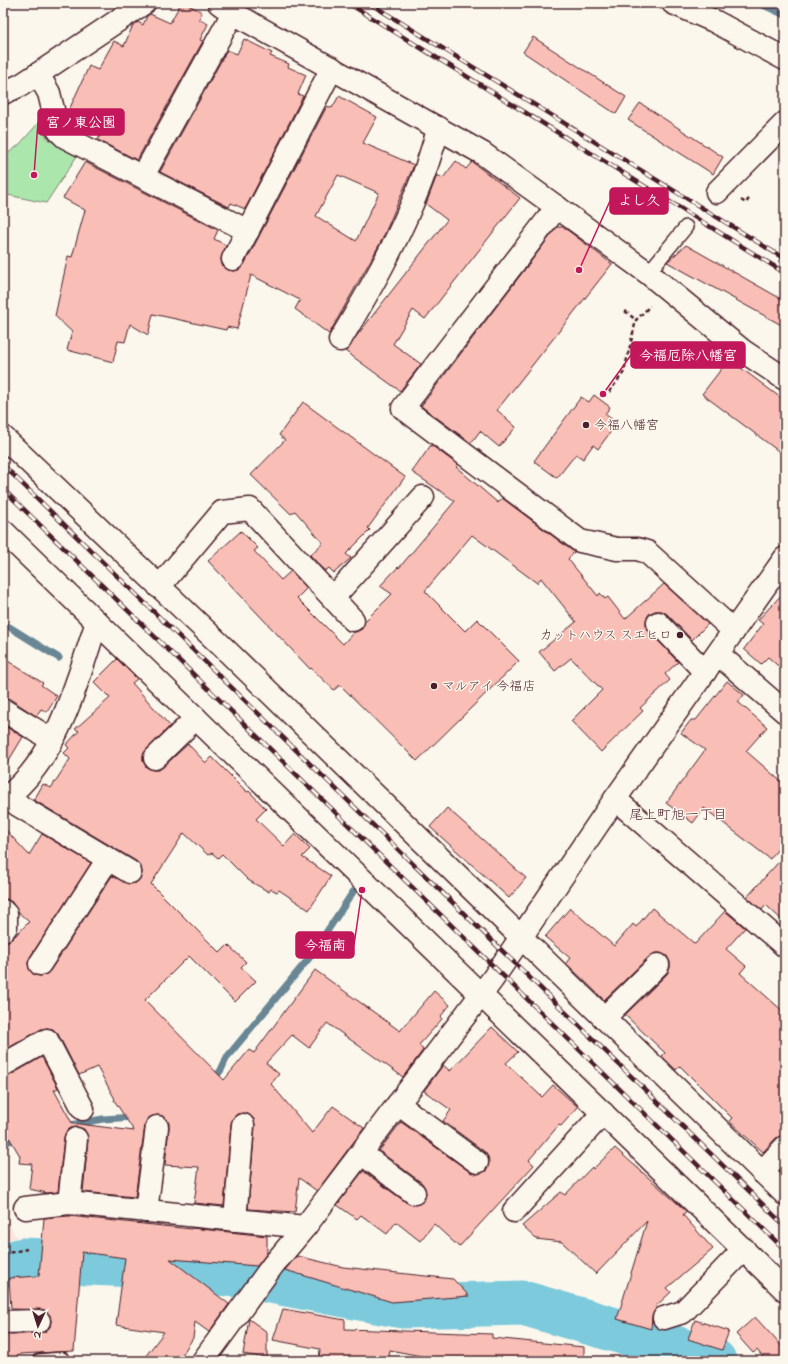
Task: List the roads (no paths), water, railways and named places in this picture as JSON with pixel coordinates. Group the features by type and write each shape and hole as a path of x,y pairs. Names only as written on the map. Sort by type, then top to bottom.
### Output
{"street":[{"path":"3,93 21,85 144,3"},
{"path":"673,3 714,21 785,59"},
{"path":"143,176 226,8 482,153 648,273 744,351 785,379"},
{"path":"233,259 332,68"},
{"path":"38,74 49,93 58,130 65,137 248,231"},
{"path":"717,192 785,123"},
{"path":"340,340 375,282 400,231 420,186 439,128"},
{"path":"557,207 403,408 580,541 616,549 637,549 647,552 734,631"},
{"path":"3,437 159,586 785,1194"},
{"path":"333,598 423,497"},
{"path":"159,586 222,512 250,509 353,620"},
{"path":"3,531 482,994 785,1290"},
{"path":"203,1361 273,1265 305,1227 482,994 615,799 785,558"},
{"path":"97,622 61,725 28,779 4,798 130,872"},
{"path":"658,623 705,672"},
{"path":"718,654 785,712"},
{"path":"3,710 52,740"},
{"path":"155,758 196,718"},
{"path":"615,799 785,946"},
{"path":"40,964 108,859"},
{"path":"3,911 6,914 6,927 3,930"},
{"path":"604,1018 658,965"},
{"path":"3,1065 47,1040 83,1109"},
{"path":"398,1104 477,1162"},
{"path":"514,1211 603,1112"},
{"path":"235,1220 243,1125"},
{"path":"146,1211 157,1127"},
{"path":"69,1204 76,1139"},
{"path":"762,1172 785,1147"},
{"path":"361,1153 414,1193"},
{"path":"25,1208 69,1204 305,1227"},
{"path":"664,1318 683,1312 744,1249"},
{"path":"3,1322 39,1321"}],"lane":[{"path":"648,273 686,227"},
{"path":"39,1361 62,1359"}],"waterway":[{"path":"759,3 785,15"},
{"path":"3,623 59,658"},
{"path":"213,1081 221,1070 227,1057 310,957 353,892"},
{"path":"65,1126 103,1119 134,1117"},
{"path":"3,1143 20,1138"},
{"path":"3,1265 23,1260 134,1265 240,1275 402,1306 523,1303 653,1341 714,1361"}],"railway":[{"path":"348,3 785,273"},
{"path":"369,3 785,259"},
{"path":"3,465 785,1226"},
{"path":"3,489 785,1250"}],"place":[{"name":"宮ノ東公園","path":"34,175"},
{"name":"よし久","path":"579,270"},
{"name":"今福厄除八幡宮","path":"603,394"},
{"name":"今福八幡宮","path":"586,425"},
{"name":"カットハウス スエヒロ","path":"680,635"},
{"name":"マルアイ 今福店","path":"434,686"},
{"name":"今福南","path":"362,890"}],"district":[{"name":"尾上町旭一丁目","path":"678,815"}]}
